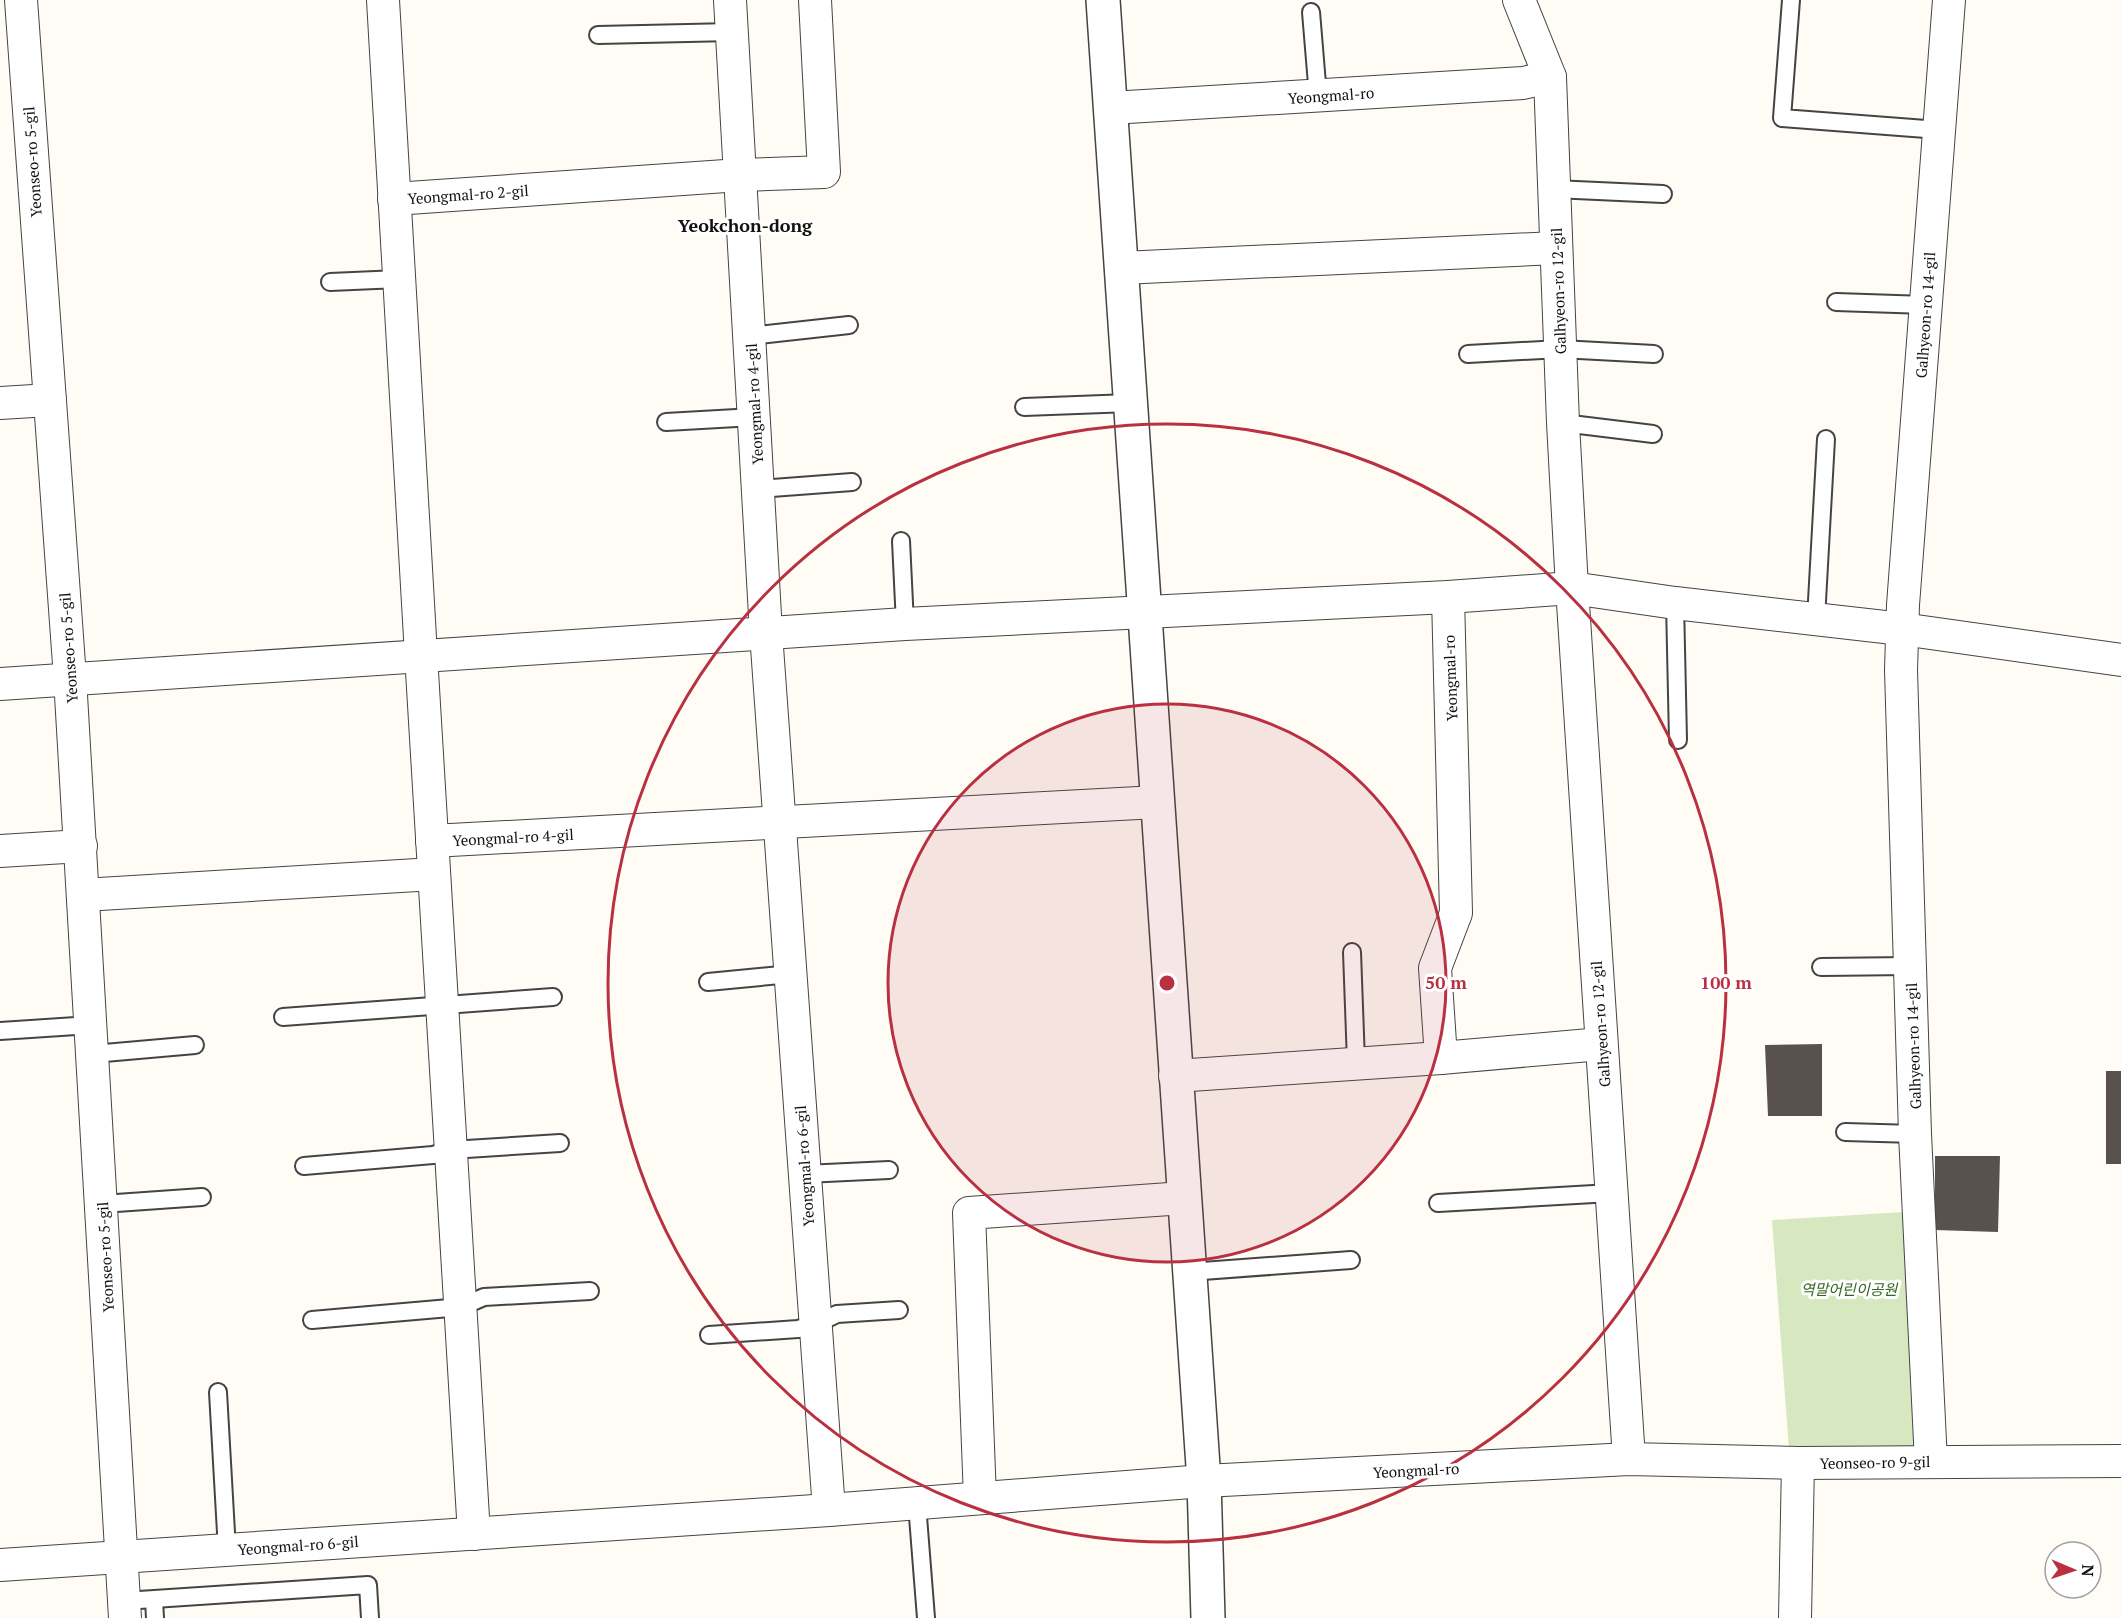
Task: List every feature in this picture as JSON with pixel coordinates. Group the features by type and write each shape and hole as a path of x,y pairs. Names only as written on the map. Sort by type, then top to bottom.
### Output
{"street":[{"name":"Yeonseo-ro 5-gil","path":"21,0 11,32 50,400 81,846 122,1556 135,1606"},
{"name":"Yeongmal-ro 2-gil","path":"383,0 394,200 740,175 824,172 815,0"},
{"path":"730,0 740,175"},
{"path":"1103,0 1204,1481 1208,1618"},
{"name":"Galhyeon-ro 12-gil","path":"1519,0 1550,77 1563,423 1572,588 1629,1459"},
{"name":"Galhyeon-ro 14-gil","path":"1931,1462 1916,1134 1901,670 1902,629 1949,0"},
{"name":"Yeongmal-ro","path":"1112,108 1523,83 1550,77"},
{"name":"Yeongmal-ro 4-gil","path":"740,175 766,633 780,822"},
{"name":"Yeongmal-ro 4-gil","path":"394,200 432,841 1157,802"},
{"path":"1122,268 1556,248"},
{"path":"0,403 50,400"},
{"path":"0,684 905,624 1448,597 1572,588 1675,603 1902,629 2121,660"},
{"name":"Yeongmal-ro","path":"1441,1058 1435,968 1456,913 1448,597"},
{"name":"Yeongmal-ro 6-gil","path":"780,822 829,1510"},
{"path":"432,841 474,1534"},
{"path":"0,850 81,846"},
{"path":"83,895 434,874"},
{"path":"1175,1076 1441,1058 1601,1044"},
{"path":"980,1498 969,1213 1184,1198"},
{"name":"Yeongmal-ro","path":"1204,1481 1629,1459"},
{"name":"Yeonseo-ro 9-gil","path":"1629,1459 1798,1463 2121,1461"},
{"path":"1795,1618 1798,1463"},
{"name":"Yeongmal-ro 6-gil","path":"0,1565 917,1504 1204,1481"}],"lane":[{"path":"1791,0 1782,118 1939,130"},
{"path":"1311,12 1318,96"},
{"path":"598,35 732,33"},
{"path":"1554,189 1663,194"},
{"path":"330,282 399,279"},
{"path":"1836,302 1926,305"},
{"path":"750,336 849,326"},
{"path":"1468,354 1560,349 1654,354"},
{"path":"1024,407 1130,404"},
{"path":"666,422 754,417"},
{"path":"1563,423 1653,434"},
{"path":"1816,619 1826,439"},
{"path":"759,489 852,482"},
{"path":"901,541 905,624"},
{"path":"1675,603 1678,740"},
{"path":"1352,952 1356,1062"},
{"path":"1821,967 1910,966"},
{"path":"708,982 791,974"},
{"path":"283,1017 443,1007 553,997"},
{"path":"0,1031 92,1040 195,1045"},
{"path":"1845,1132 1916,1134"},
{"path":"304,1166 433,1155 451,1150 560,1143"},
{"path":"805,1174 889,1170"},
{"path":"1438,1203 1611,1193"},
{"path":"102,1204 202,1197"},
{"path":"1189,1272 1351,1260"},
{"path":"312,1320 461,1308 484,1298 590,1291"},
{"path":"709,1335 798,1329 837,1314 899,1310"},
{"path":"218,1392 227,1550"},
{"path":"917,1504 926,1618"},
{"path":"135,1606 368,1585 370,1618"},
{"path":"135,1606 155,1618"}],"green space":[{"name":"역말어린이공원","path":"1920,1211 1924,1461 1790,1463 1772,1220"}],"building":[{"path":"1822,1044 1822,1116 1768,1116 1765,1045"},
{"path":"2106,1071 2121,1071 2121,1164 2106,1164"},
{"path":"1935,1156 2000,1156 1998,1232 1935,1230"}],"district":[{"name":"Yeokchon-dong","path":"745,225"}]}
